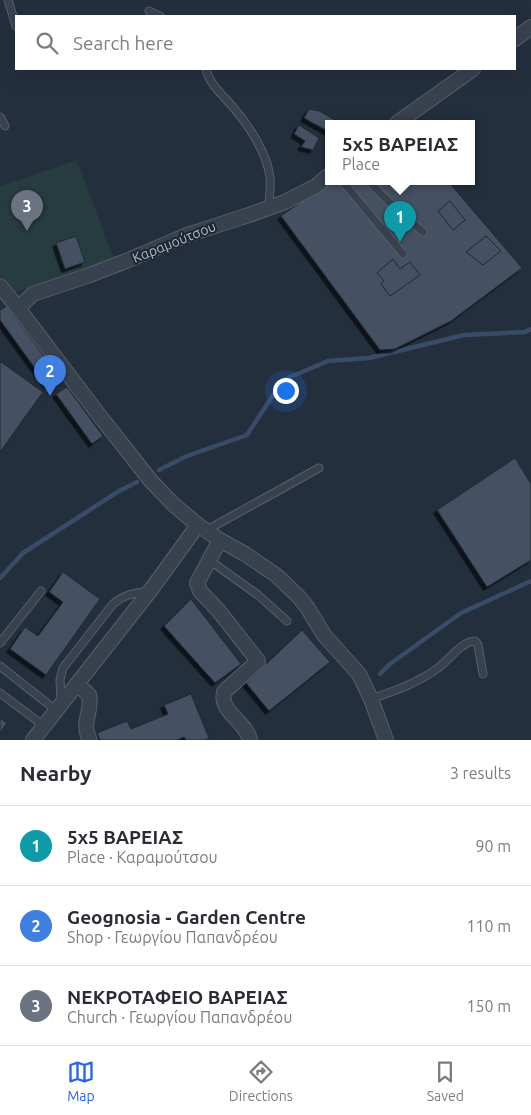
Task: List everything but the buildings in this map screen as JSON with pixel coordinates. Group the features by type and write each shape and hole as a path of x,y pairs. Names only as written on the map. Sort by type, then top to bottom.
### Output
{"street":[{"path":"516,38 531,27"},
{"path":"401,120 472,70"},
{"name":"Καραμούτσου","path":"18,308 33,294 87,276 187,235 269,208 301,194 325,178"},
{"path":"0,286 99,415 152,481 174,505 202,528 276,575 298,596 324,635 359,674 371,699 386,740"},
{"path":"33,740 202,528"},
{"path":"220,540 197,583 200,591 218,610 258,662 224,692 223,697 225,705 248,732 250,740"},
{"path":"77,684 89,695 85,728 90,740"}],"lane":[{"path":"8,0 15,23"},
{"path":"149,11 158,15"},
{"path":"206,70 216,88 241,116 263,154 269,175 269,208"},
{"path":"0,117 5,126"},
{"path":"345,185 403,254"},
{"path":"373,185 395,208 423,232"},
{"path":"202,528 319,468"},
{"path":"209,560 258,595 287,622"},
{"path":"0,643 41,591"},
{"path":"59,708 60,680 63,668 118,599 131,594 150,591"},
{"path":"371,699 417,681 438,668 471,641 475,641 478,645 483,674"},
{"path":"0,666 59,708"},
{"path":"0,693 44,726"}],"green space":[{"path":"77,160 114,259 58,280 13,293 0,275 0,186"}],"waterway":[{"path":"159,470 187,456 247,435 283,380 328,361 369,358 464,335 525,332 531,329"},
{"path":"0,578 23,553 119,491 137,482"},
{"path":"380,674 390,664 461,613 531,581"}],"place":[{"name":"ΝΕΚΡΟΤΑΦΕΙΟ ΒΑΡΕΙΑΣ","path":"27,231"},
{"name":"5x5 ΒΑΡΕΙΑΣ","path":"400,242"},
{"name":"Geognosia - Garden Centre","path":"50,396"}]}
